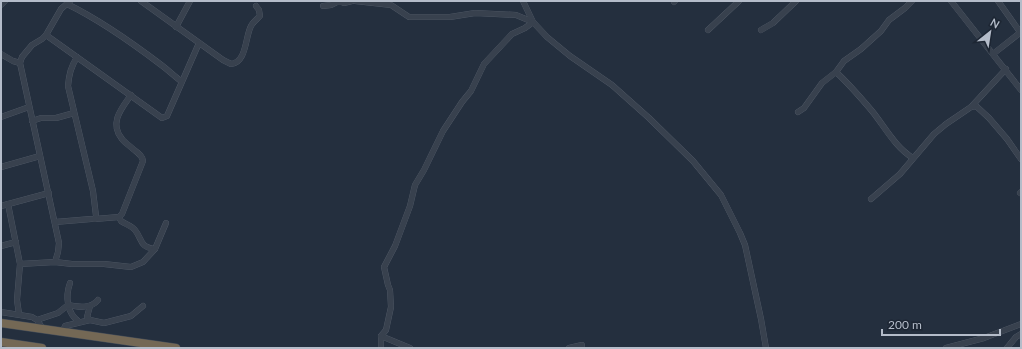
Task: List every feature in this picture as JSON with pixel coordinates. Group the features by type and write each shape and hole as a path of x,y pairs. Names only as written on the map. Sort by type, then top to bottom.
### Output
{"highway":[{"path":"1,323 176,348"},
{"path":"1,342 42,348"}],"street":[{"path":"1,5 5,1"},
{"path":"141,1 230,64 236,62 241,57 250,27 260,16 260,10 256,6"},
{"path":"176,27 190,1"},
{"path":"323,6 331,5 339,1 344,3 352,1"},
{"path":"355,1 391,6 409,17 450,17 475,13 516,15 533,22"},
{"path":"523,1 533,22 547,37 570,56 612,85 649,118 693,161 722,195 744,245 766,348"},
{"path":"708,30 739,1"},
{"path":"761,30 773,23 796,1"},
{"path":"798,112 804,108 822,83 836,72 844,62 881,31 889,20 912,1"},
{"path":"951,1 1020,88"},
{"path":"993,54 1021,32 998,1"},
{"path":"54,262 58,252 59,243 20,63 22,57 32,45 46,35 61,9 69,2 162,65 182,81"},
{"path":"381,346 381,336 386,330 391,307 390,290 384,267 395,246 410,206 415,185 424,170 443,130 462,102 472,91 484,64 512,34 525,28 533,22"},
{"path":"46,35 162,118 167,116 199,43"},
{"path":"1,54 17,63 20,63"},
{"path":"77,57 69,74 68,86 93,191 96,213 95,219"},
{"path":"871,199 900,174 912,158 946,124 971,107 1006,69"},
{"path":"836,72 872,112 890,136 907,155 912,158"},
{"path":"55,222 119,217 122,214 143,161 141,156 122,140 116,124 116,116 131,95"},
{"path":"971,107 976,106 989,118 1007,139 1021,159"},
{"path":"1,117 29,107"},
{"path":"32,121 41,118 56,118 74,113"},
{"path":"1,167 40,156"},
{"path":"1,206 49,193"},
{"path":"8,204 20,264 17,300 19,314"},
{"path":"119,217 120,221 135,229 142,244 150,249 155,249"},
{"path":"20,264 54,262 72,264 104,264 131,267 143,262 155,249 166,223"},
{"path":"1,246 16,242"},
{"path":"70,283 68,305 79,322"},
{"path":"37,320 58,313 68,305 80,307 90,306 98,300"},
{"path":"90,306 87,317 90,320"},
{"path":"63,332 65,326 79,322 90,320 104,323 131,316 143,306"},
{"path":"1,312 19,314 37,320 43,328"},
{"path":"946,348 984,338 1021,324"},
{"path":"1007,348 1016,337 1021,334"},
{"path":"381,336 410,348"},
{"path":"569,348 582,345"}]}
